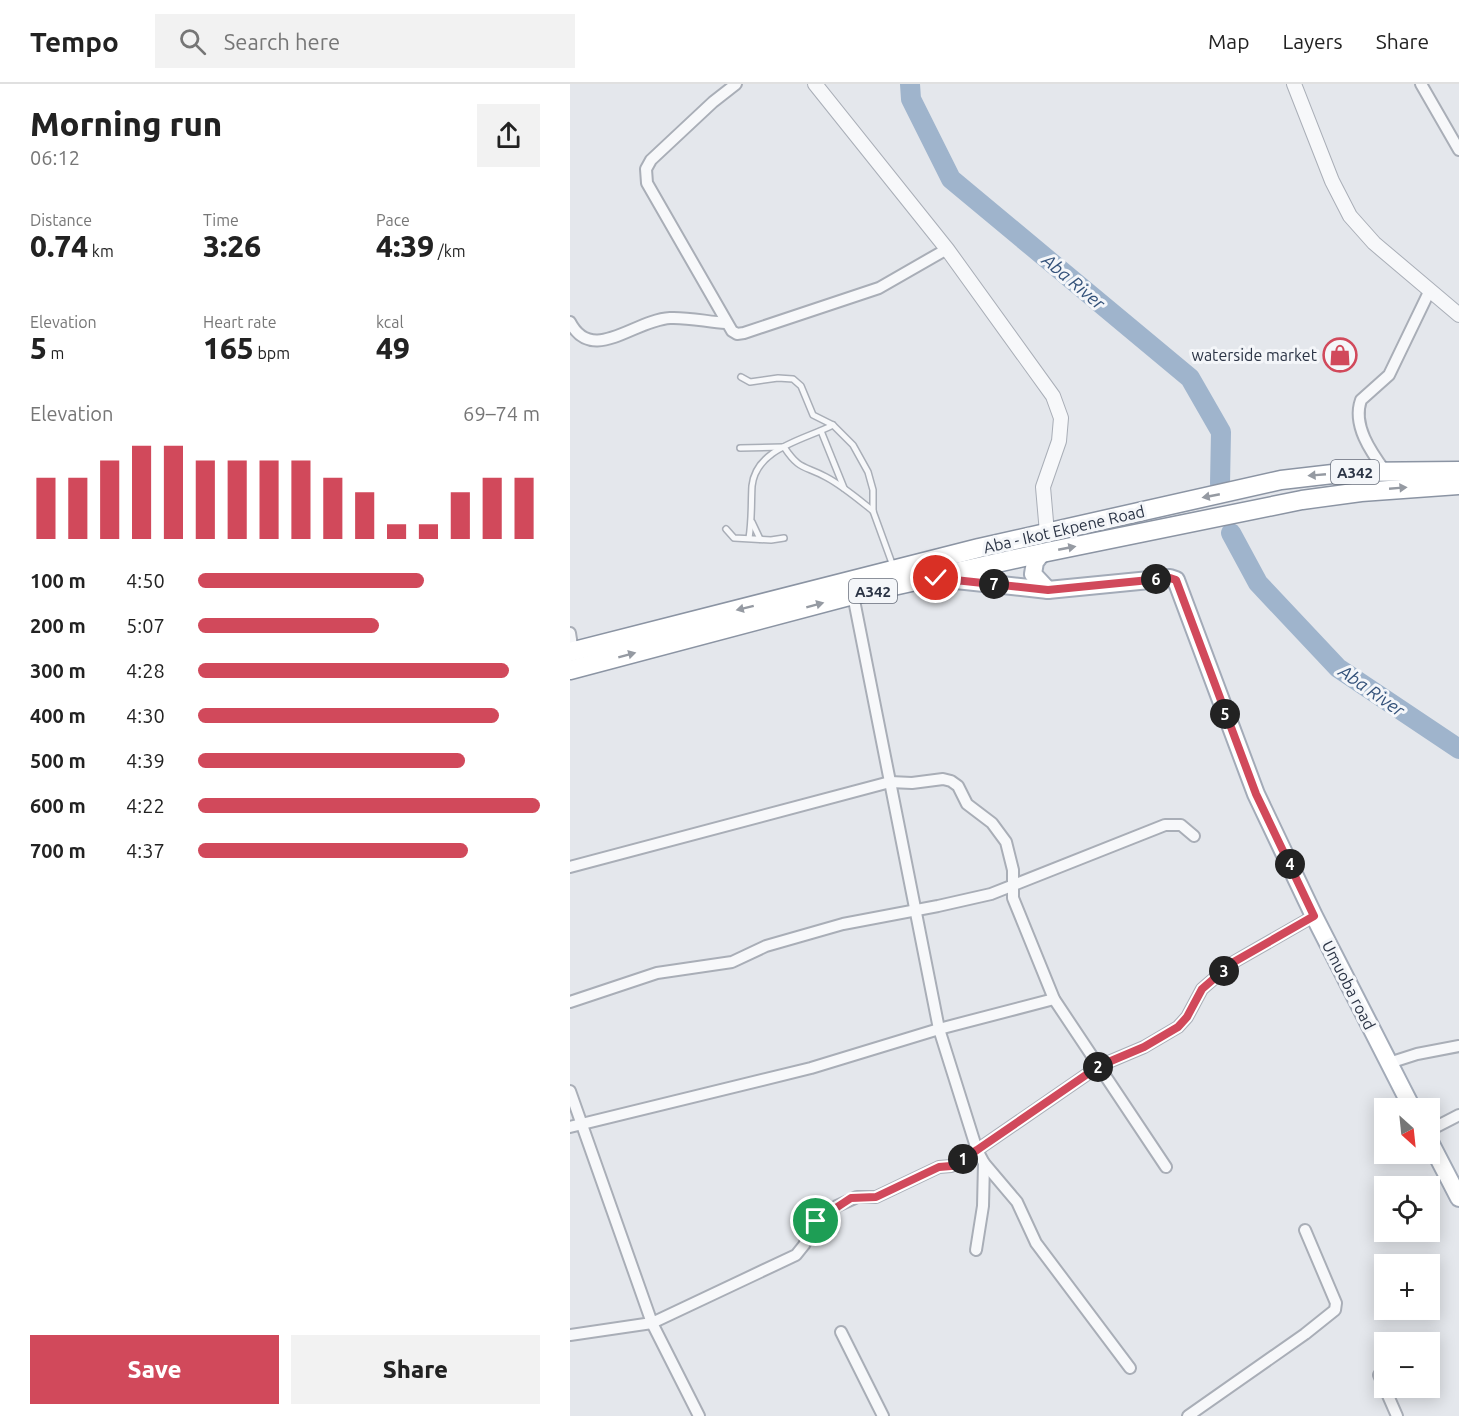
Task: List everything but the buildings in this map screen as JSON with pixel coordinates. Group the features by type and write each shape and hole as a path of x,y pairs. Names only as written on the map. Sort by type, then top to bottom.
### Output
{"highway":[{"name":"Aba - Ikot Ekpene Road","path":"571,658 895,570 1169,504 1308,476 1385,471 1459,471"},
{"name":"Aba - Ikot Ekpene Road","path":"571,658 1042,553 1302,500 1360,492 1459,485"}],"main road":[{"path":"1042,553 1035,562 1033,574 1048,590"},
{"name":"Umuoba road","path":"936,578 1048,590 1170,578 1176,580 1256,794 1314,916 1407,1098"},
{"path":"1440,1161 1459,1198"}],"street":[{"path":"736,84 712,102 651,160 646,169 647,183 726,323 737,334 855,297 902,276 947,249"},
{"path":"815,84 947,249 1053,396 1061,418 1059,441 1043,487 1047,533"},
{"path":"1294,84 1332,181 1350,216 1374,243 1459,315"},
{"path":"1421,84 1459,150"},
{"path":"1385,471 1367,445 1361,427 1359,406 1361,400 1389,375 1430,290"},
{"path":"570,322 575,332 584,339 594,342 654,321 670,318 726,323"},
{"path":"853,595 939,1029 977,1150 984,1163 1013,1196 1036,1243 1130,1368"},
{"path":"570,633 571,658"},
{"path":"570,867 890,782 912,783 944,779 951,781 958,786 967,804 992,823 1006,842 1014,885 1013,898 1054,999 1166,1167"},
{"path":"570,1002 657,974 732,962 766,946 843,924 965,900 1014,885 1165,825 1180,825 1194,836"},
{"path":"570,1335 652,1323 796,1255 804,1245 816,1221 837,1206 857,1197 876,1197 939,1167 951,1166 1099,1066 1144,1047 1178,1027 1187,1017 1202,989 1232,963 1314,916"},
{"path":"576,1127 811,1068 939,1029 1054,999"},
{"path":"1389,1063 1417,1054 1459,1046"},
{"path":"570,1092 576,1127 652,1323 699,1416"},
{"path":"1440,1125 1459,1115"},
{"path":"976,1250 983,1206 984,1163"},
{"path":"1188,1416 1305,1334 1335,1310 1336,1303 1305,1230"},
{"path":"841,1332 883,1416"},
{"path":"1389,1398 1397,1416"}],"lane":[{"path":"741,377 750,382 778,378 793,379 801,386 813,415 833,425 853,445 868,472 873,490 873,511 895,570"},
{"path":"749,538 755,473 761,463 784,447 833,425"},
{"path":"821,431 845,489"},
{"path":"784,447 802,468 824,476 873,511"},
{"path":"740,448 784,447"},
{"path":"752,520 760,539"},
{"path":"726,529 734,538 784,538"}],"waterway":[{"name":"Aba River","path":"910,84 911,99 951,179 1190,378 1221,432 1220,484"},
{"name":"Aba River","path":"1231,533 1258,583 1338,668 1459,749"}],"place":[{"name":"waterside market","path":"1340,355"}],"route":[{"path":"816,1221 851,1198 876,1197 939,1167 951,1166 1099,1066 1144,1047 1178,1027 1187,1017 1202,989 1232,963 1314,916 1256,794 1208,670 1180,585 1176,580 1170,578 1117,582 1048,590 936,578"}]}
